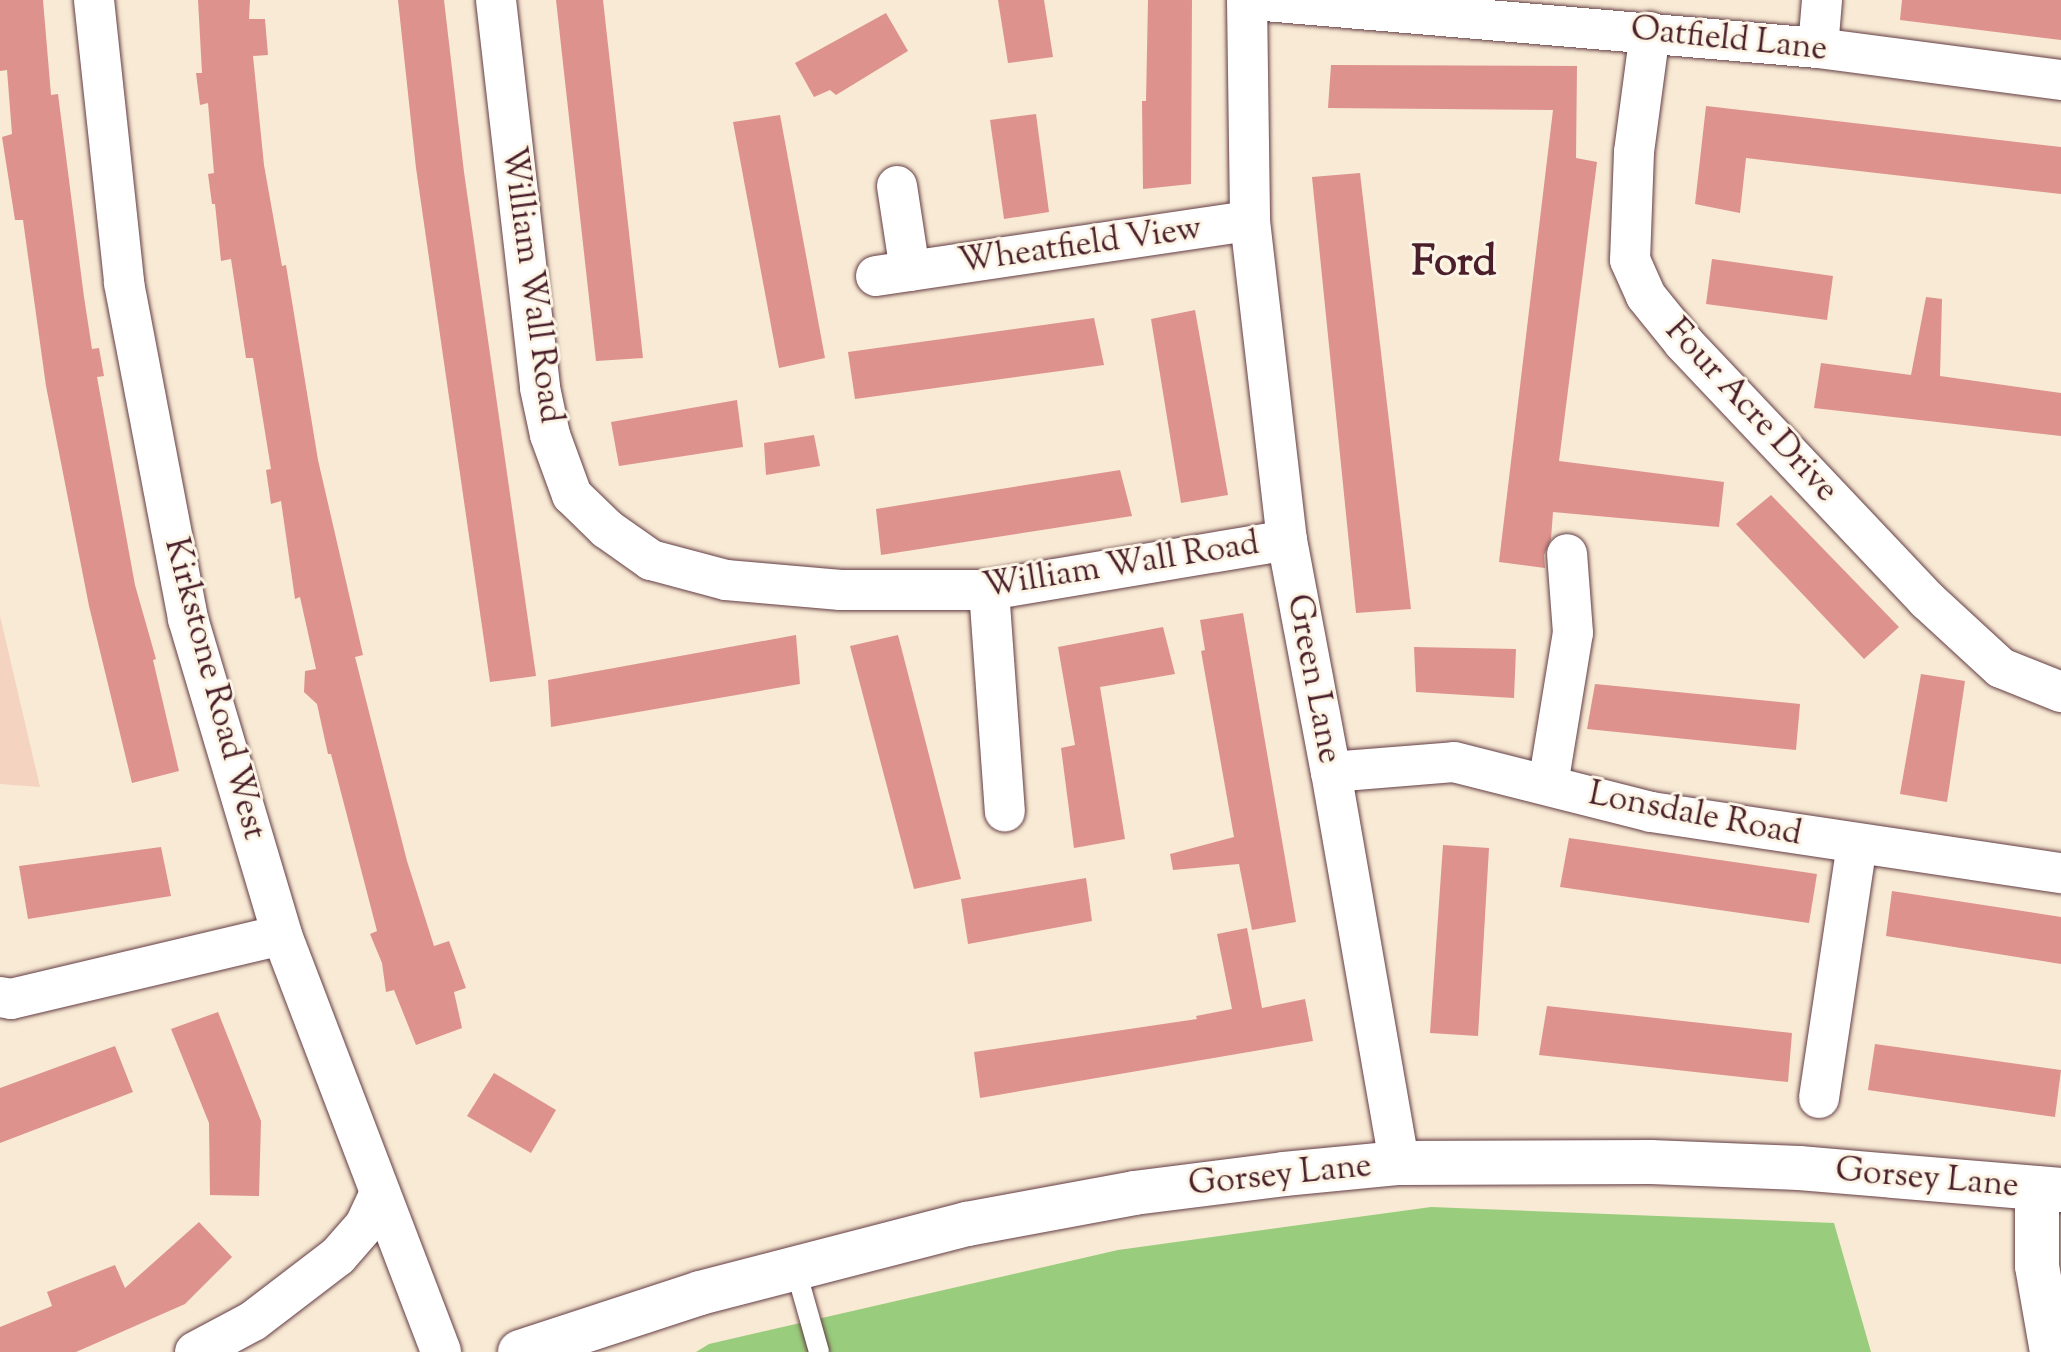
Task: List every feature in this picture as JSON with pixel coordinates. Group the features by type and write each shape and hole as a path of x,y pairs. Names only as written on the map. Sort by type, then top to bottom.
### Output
{"main road":[{"name":"Gorsey Lane","path":"520,1352 700,1293 967,1224 1134,1193 1399,1163 1651,1162 1799,1168 2049,1189"},
{"path":"2049,1189 2037,1266 2052,1352"}],"street":[{"name":"Kirkstone Road West","path":"94,0 124,283 188,619 282,935 441,1352"},
{"name":"William Wall Road","path":"496,0 540,388 550,435 572,495 607,529 651,560 726,580 841,590 989,590 1287,540"},
{"name":"Oatfield Lane","path":"1250,0 1818,48 2061,80"},
{"name":"Green Lane","path":"1250,0 1250,221 1287,540 1399,1163"},
{"path":"1818,48 1822,0"},
{"name":"Four Acre Drive","path":"1650,32 1634,152 1630,260 1646,296 1684,343 1927,600 2001,668 2061,692"},
{"name":"Wheatfield View","path":"897,186 893,273 1250,221"},
{"path":"1548,785 1573,633 1567,554"},
{"path":"989,590 1005,811"},
{"name":"Lonsdale Road","path":"1331,772 1454,762 1651,812 2061,873"},
{"path":"1819,1098 1857,844"},
{"path":"4,1000 282,935"},
{"path":"195,1352 253,1321 326,1266 365,1225 380,1193"}],"lane":[{"path":"795,1267 819,1352"}],"shaded area":[{"path":"0,616 40,787 0,784"}],"green space":[{"path":"1431,1207 1834,1223 1871,1352 696,1352 709,1344 1118,1250"}],"building":[{"path":"0,0 43,0 51,95 58,94 92,349 99,348 104,376 97,377 135,585 156,659 153,660 179,771 132,783 89,606 46,386 23,220 15,220 2,137 12,134 7,70 0,71"},
{"path":"198,0 250,0 249,19 265,19 268,55 253,56 264,165 282,266 286,265 318,460 363,655 355,657 407,861 434,946 449,941 466,988 454,992 462,1028 416,1045 394,990 386,992 382,963 370,934 377,931 331,754 328,754 317,704 304,692 305,671 316,669 300,597 295,599 281,501 271,504 266,470 271,469 253,358 246,358 231,259 221,261 215,204 212,204 208,174 214,173 208,103 200,105 196,73 202,73"},
{"path":"398,0 444,0 464,172 536,676 490,682 416,168"},
{"path":"556,0 603,0 643,358 596,361"},
{"path":"998,0 1044,0 1053,57 1008,63"},
{"path":"1148,0 1192,0 1191,184 1143,189 1142,101 1146,101"},
{"path":"1902,0 2061,0 2061,40 1900,20"},
{"path":"886,13 908,51 836,95 830,90 814,97 795,63"},
{"path":"1331,65 1577,66 1576,158 1597,162 1559,461 1724,482 1719,527 1553,512 1551,539 1544,555 1545,568 1499,562 1553,110 1328,108"},
{"path":"1706,106 2061,147 2061,194 1746,158 1740,213 1695,204"},
{"path":"1036,114 1049,212 1004,219 990,120"},
{"path":"780,115 825,358 779,368 733,122"},
{"path":"1360,173 1411,609 1356,613 1312,177"},
{"path":"1712,259 1833,276 1827,320 1706,304"},
{"path":"1926,297 1942,299 1940,376 2061,393 2061,436 1814,408 1821,363 1911,375"},
{"path":"1195,310 1228,495 1181,503 1151,319"},
{"path":"1094,318 1104,365 855,399 848,352"},
{"path":"737,400 743,447 619,466 611,422"},
{"path":"814,435 820,466 766,475 764,443"},
{"path":"1120,470 1132,516 881,555 876,509"},
{"path":"1771,495 1899,627 1864,659 1736,524"},
{"path":"1243,613 1296,922 1252,930 1239,864 1173,870 1170,854 1234,837 1201,651 1205,650 1200,620"},
{"path":"1163,627 1175,674 1100,687 1125,839 1074,848 1061,748 1075,745 1058,647"},
{"path":"796,635 800,684 551,727 548,680"},
{"path":"898,635 961,879 914,889 850,646"},
{"path":"1414,647 1516,649 1514,698 1416,692"},
{"path":"1921,674 1965,681 1947,802 1900,794"},
{"path":"1595,684 1800,704 1796,750 1587,729"},
{"path":"1569,838 1817,874 1809,923 1560,887"},
{"path":"1443,845 1489,848 1478,1036 1430,1033"},
{"path":"161,847 171,896 28,919 19,866"},
{"path":"1086,878 1092,921 968,944 961,899"},
{"path":"1892,891 2061,917 2061,964 1886,936"},
{"path":"1247,928 1262,1008 1305,999 1313,1041 980,1098 974,1052 1197,1019 1196,1016 1232,1009 1217,934"},
{"path":"1547,1006 1792,1033 1788,1082 1539,1055"},
{"path":"218,1012 261,1121 259,1196 210,1195 209,1123 171,1029"},
{"path":"1875,1044 2061,1070 2055,1117 1868,1090"},
{"path":"115,1046 133,1092 0,1143 0,1088"},
{"path":"494,1073 556,1110 531,1153 467,1116"},
{"path":"199,1222 232,1257 185,1304 76,1352 0,1352 0,1327 52,1306 47,1292 115,1265 125,1288"}],"district":[{"name":"Ford","path":"1454,264"}]}
